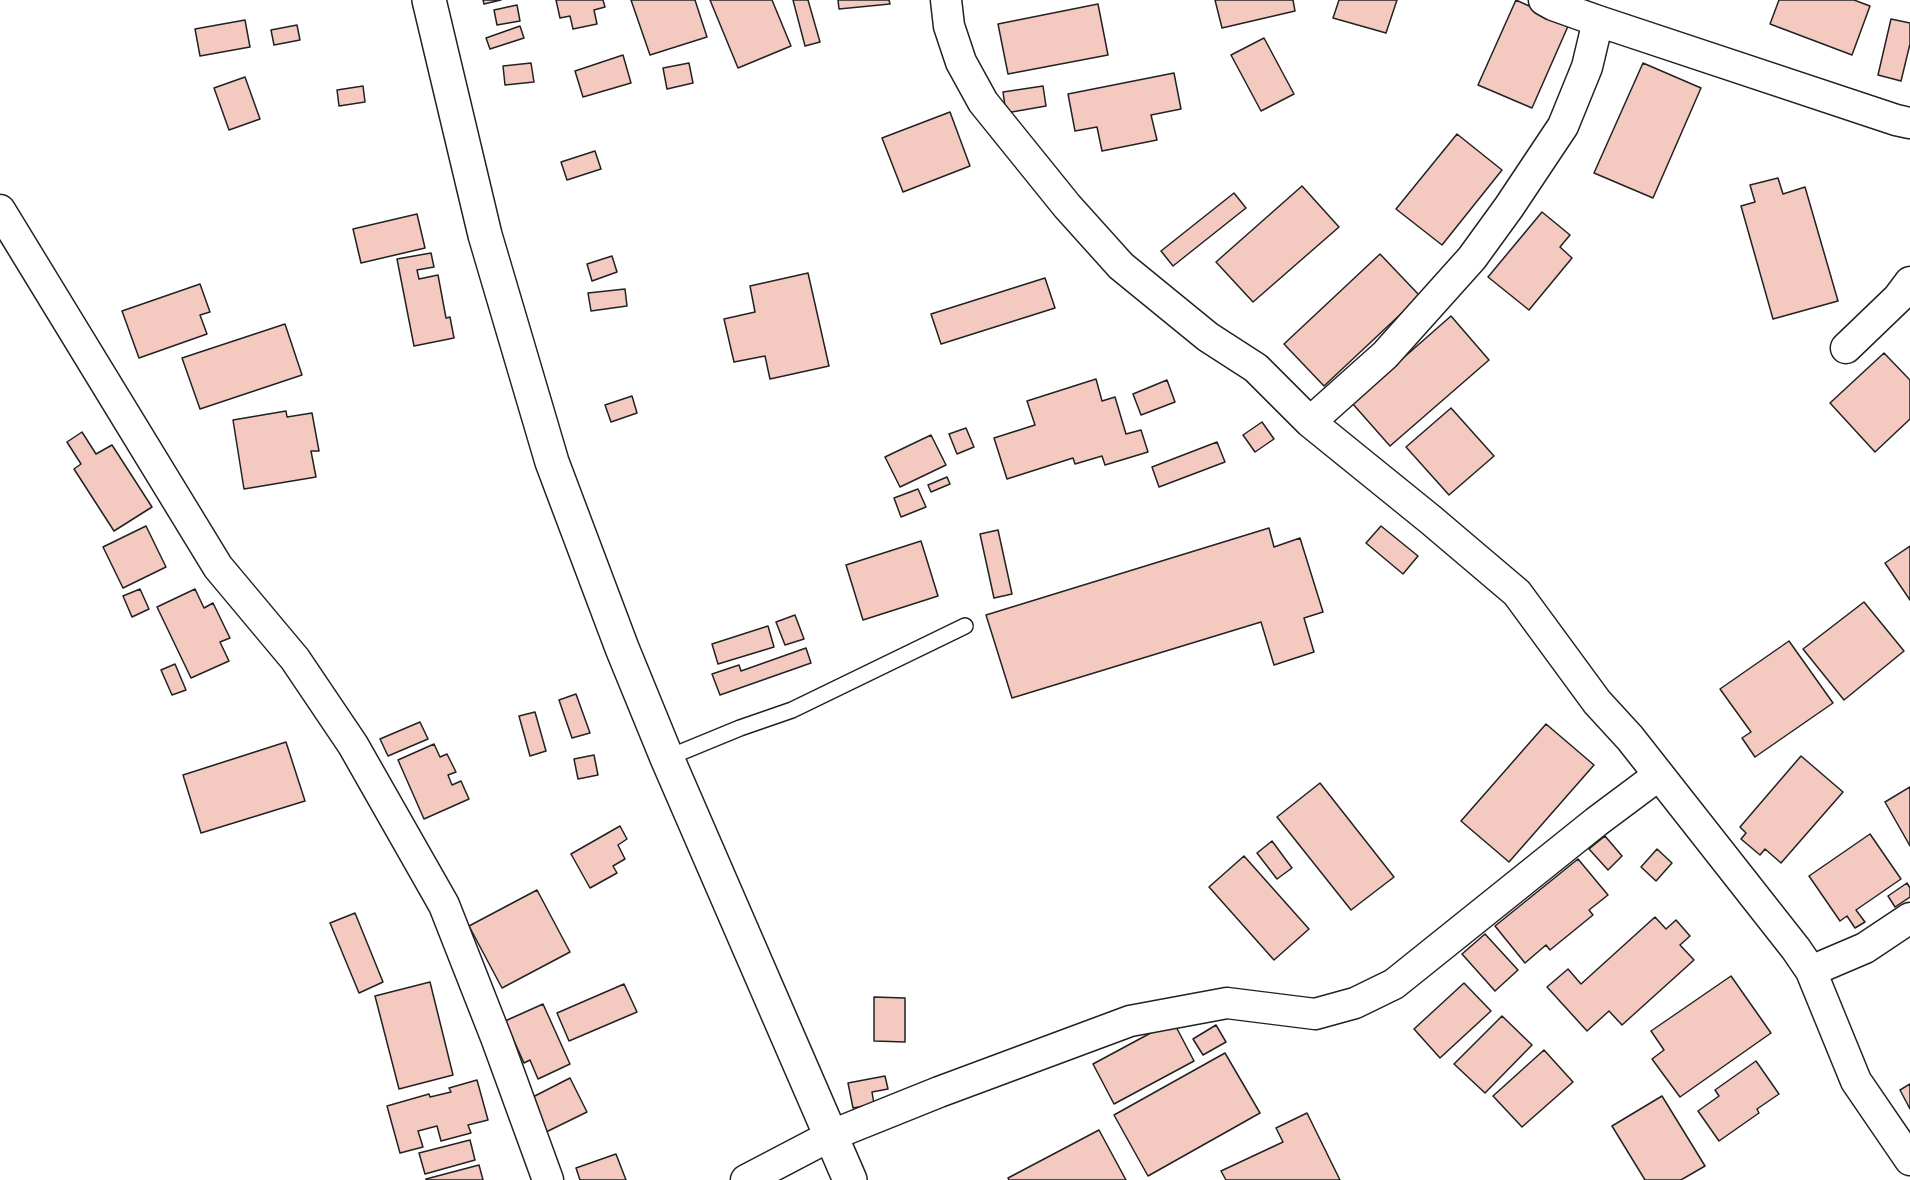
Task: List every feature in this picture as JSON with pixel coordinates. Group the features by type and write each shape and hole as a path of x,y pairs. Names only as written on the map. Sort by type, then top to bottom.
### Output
{"main road":[{"path":"429,0 485,236 552,462 622,648 667,758 850,1180"}],"street":[{"path":"946,0 949,26 961,62 983,102 1067,206 1121,266 1208,338 1256,368 1310,422 1517,593 1597,702 1630,738 1781,928 1811,971 1856,1081 1910,1160"},
{"path":"1544,0 1598,21 1910,123"},
{"path":"1310,422 1385,355 1472,258 1503,216 1563,126 1587,67 1598,21"},
{"path":"0,210 218,567 295,659 353,745 444,904 548,1180"},
{"path":"1846,348 1898,298 1910,282"},
{"path":"746,1180 832,1135 939,1092 1130,1021 1227,1003 1315,1014 1355,1003 1394,984 1587,829 1659,775"},
{"path":"1811,971 1865,948 1910,918"}],"lane":[{"path":"667,758 792,710 965,626"}],"building":[{"path":"483,0 501,0 484,4"},
{"path":"556,0 603,0 605,7 594,10 597,24 573,29 570,16 560,18"},
{"path":"631,0 695,0 707,37 650,55"},
{"path":"710,0 772,0 791,46 738,68"},
{"path":"793,0 808,0 820,42 805,46"},
{"path":"838,0 889,0 890,4 839,9"},
{"path":"1215,0 1293,0 1295,11 1222,28"},
{"path":"1339,0 1397,0 1386,33 1333,18"},
{"path":"1516,0 1569,24 1532,108 1478,85"},
{"path":"1779,0 1854,0 1870,6 1852,55 1770,24"},
{"path":"1098,4 1108,55 1008,74 998,24"},
{"path":"517,5 520,21 497,25 494,10"},
{"path":"1891,19 1910,23 1910,44 1901,81 1878,75"},
{"path":"245,20 250,47 200,56 195,29"},
{"path":"297,25 300,40 274,45 271,30"},
{"path":"520,26 524,38 490,49 486,38"},
{"path":"1264,38 1294,94 1261,111 1231,55"},
{"path":"623,55 631,83 583,97 575,71"},
{"path":"531,63 534,82 505,85 503,66"},
{"path":"689,63 693,83 667,89 663,68"},
{"path":"1643,63 1701,88 1653,198 1594,173"},
{"path":"1174,73 1181,109 1151,115 1157,140 1102,151 1097,127 1075,131 1068,94"},
{"path":"245,77 260,119 229,130 214,88"},
{"path":"363,86 365,102 339,106 337,90"},
{"path":"1043,86 1046,106 1006,113 1003,92"},
{"path":"950,112 970,166 903,192 882,138"},
{"path":"1457,134 1502,170 1442,245 1396,209"},
{"path":"595,151 601,169 567,180 561,162"},
{"path":"1778,178 1783,194 1805,187 1838,301 1773,319 1741,206 1755,202 1750,185"},
{"path":"1302,186 1339,227 1253,302 1216,262"},
{"path":"1234,193 1246,208 1173,266 1161,251"},
{"path":"1542,212 1570,235 1560,247 1572,258 1529,310 1488,277"},
{"path":"417,214 425,248 361,263 353,229"},
{"path":"431,253 434,267 417,270 419,279 438,275 446,318 450,317 454,338 414,346 397,259"},
{"path":"1380,254 1420,296 1324,386 1284,344"},
{"path":"612,256 617,272 592,281 587,264"},
{"path":"808,273 829,366 770,379 765,356 734,362 724,319 755,312 750,286"},
{"path":"1045,278 1055,308 941,344 931,314"},
{"path":"200,284 210,312 200,315 207,334 139,358 122,311"},
{"path":"625,289 627,306 591,311 588,293"},
{"path":"1451,316 1489,360 1390,446 1352,403"},
{"path":"285,324 302,375 200,409 182,358"},
{"path":"1884,353 1910,380 1910,419 1875,452 1830,403"},
{"path":"1096,379 1102,401 1115,397 1126,434 1141,430 1148,452 1105,465 1102,456 1075,464 1073,458 1007,479 994,438 1035,425 1027,401"},
{"path":"1167,380 1175,402 1141,415 1133,394"},
{"path":"632,396 637,413 611,422 605,405"},
{"path":"1451,408 1494,456 1449,495 1406,447"},
{"path":"286,411 287,417 312,413 319,451 311,451 316,477 244,489 233,420"},
{"path":"1262,422 1274,439 1255,452 1243,435"},
{"path":"966,428 974,447 957,454 949,434"},
{"path":"82,432 96,454 112,445 152,507 114,531 74,469 81,464 67,442"},
{"path":"931,435 946,465 900,487 885,457"},
{"path":"1217,442 1225,462 1159,487 1152,467"},
{"path":"947,477 950,484 931,492 928,485"},
{"path":"918,489 926,507 901,517 894,498"},
{"path":"146,526 166,567 123,588 103,547"},
{"path":"1381,526 1418,556 1403,574 1366,543"},
{"path":"1269,528 1274,547 1300,538 1323,612 1304,618 1314,652 1274,665 1261,622 1012,698 986,615"},
{"path":"998,530 1012,594 994,598 980,534"},
{"path":"921,541 938,596 863,620 846,565"},
{"path":"1910,546 1910,600 1885,563"},
{"path":"140,589 149,609 132,617 123,596"},
{"path":"195,589 204,608 213,603 230,638 220,642 229,661 191,678 157,607"},
{"path":"1864,602 1904,651 1844,700 1803,649"},
{"path":"795,615 804,639 785,645 776,622"},
{"path":"768,626 774,647 718,664 712,644"},
{"path":"1789,641 1833,703 1755,757 1742,738 1751,732 1720,689"},
{"path":"806,648 811,663 720,695 712,674 739,665 741,671"},
{"path":"175,664 186,690 172,695 161,670"},
{"path":"576,694 590,733 572,738 559,700"},
{"path":"535,712 546,751 530,756 519,716"},
{"path":"420,722 428,739 388,756 380,739"},
{"path":"1546,724 1594,765 1509,862 1461,821"},
{"path":"286,742 305,801 201,833 183,775"},
{"path":"434,744 440,757 447,754 456,772 448,775 452,785 461,781 469,799 424,819 398,760"},
{"path":"594,755 598,775 578,779 574,759"},
{"path":"1801,756 1843,792 1781,863 1765,849 1760,855 1741,839 1746,833 1740,827"},
{"path":"1320,783 1394,877 1351,910 1277,817"},
{"path":"1910,787 1910,846 1885,802"},
{"path":"620,826 627,839 618,845 625,859 613,866 617,873 590,888 571,854"},
{"path":"1870,834 1901,879 1856,910 1865,922 1855,928 1847,916 1840,921 1809,876"},
{"path":"1605,836 1622,856 1608,870 1589,849"},
{"path":"1272,841 1292,868 1277,879 1257,853"},
{"path":"1657,849 1672,863 1656,881 1641,867"},
{"path":"1244,856 1309,929 1274,960 1209,887"},
{"path":"1578,859 1608,895 1589,910 1593,915 1550,950 1546,945 1525,963 1495,926"},
{"path":"1907,883 1910,888 1910,897 1895,907 1888,896"},
{"path":"537,890 570,952 502,988 469,926"},
{"path":"355,913 383,982 359,993 330,923"},
{"path":"1655,917 1666,929 1676,920 1690,936 1680,945 1694,960 1622,1025 1609,1011 1587,1031 1547,987 1568,969 1581,984"},
{"path":"1485,934 1518,970 1495,991 1462,954"},
{"path":"1731,976 1771,1033 1680,1097 1652,1059 1664,1050 1651,1031"},
{"path":"430,982 453,1075 399,1089 375,996"},
{"path":"1464,983 1491,1011 1440,1058 1414,1029"},
{"path":"624,984 637,1012 569,1041 557,1013"},
{"path":"874,997 905,998 905,1042 874,1041"},
{"path":"543,1004 570,1064 538,1079 530,1060 524,1063 505,1021"},
{"path":"1502,1016 1532,1045 1485,1093 1454,1064"},
{"path":"1173,1021 1194,1061 1114,1104 1093,1064"},
{"path":"1216,1025 1226,1042 1203,1055 1193,1039"},
{"path":"1544,1050 1573,1082 1522,1127 1493,1096"},
{"path":"1225,1053 1260,1113 1148,1176 1114,1115"},
{"path":"1756,1061 1779,1094 1757,1109 1759,1113 1719,1141 1698,1111 1719,1096 1715,1090"},
{"path":"885,1076 888,1089 872,1092 874,1104 853,1108 848,1083"},
{"path":"570,1078 587,1112 542,1134 525,1101"},
{"path":"477,1080 488,1120 468,1125 471,1133 441,1141 437,1126 418,1131 423,1147 400,1153 387,1106 429,1094 430,1097 451,1092 449,1088"},
{"path":"1910,1084 1910,1109 1900,1090"},
{"path":"1662,1096 1705,1166 1681,1180 1645,1180 1612,1126"},
{"path":"1307,1113 1340,1180 1226,1180 1221,1171 1283,1142 1276,1128"},
{"path":"1099,1130 1126,1180 1009,1180 1008,1178"},
{"path":"470,1140 475,1160 425,1174 419,1153"},
{"path":"616,1154 626,1180 580,1180 576,1168"},
{"path":"479,1165 483,1180 426,1180 426,1179"}]}
